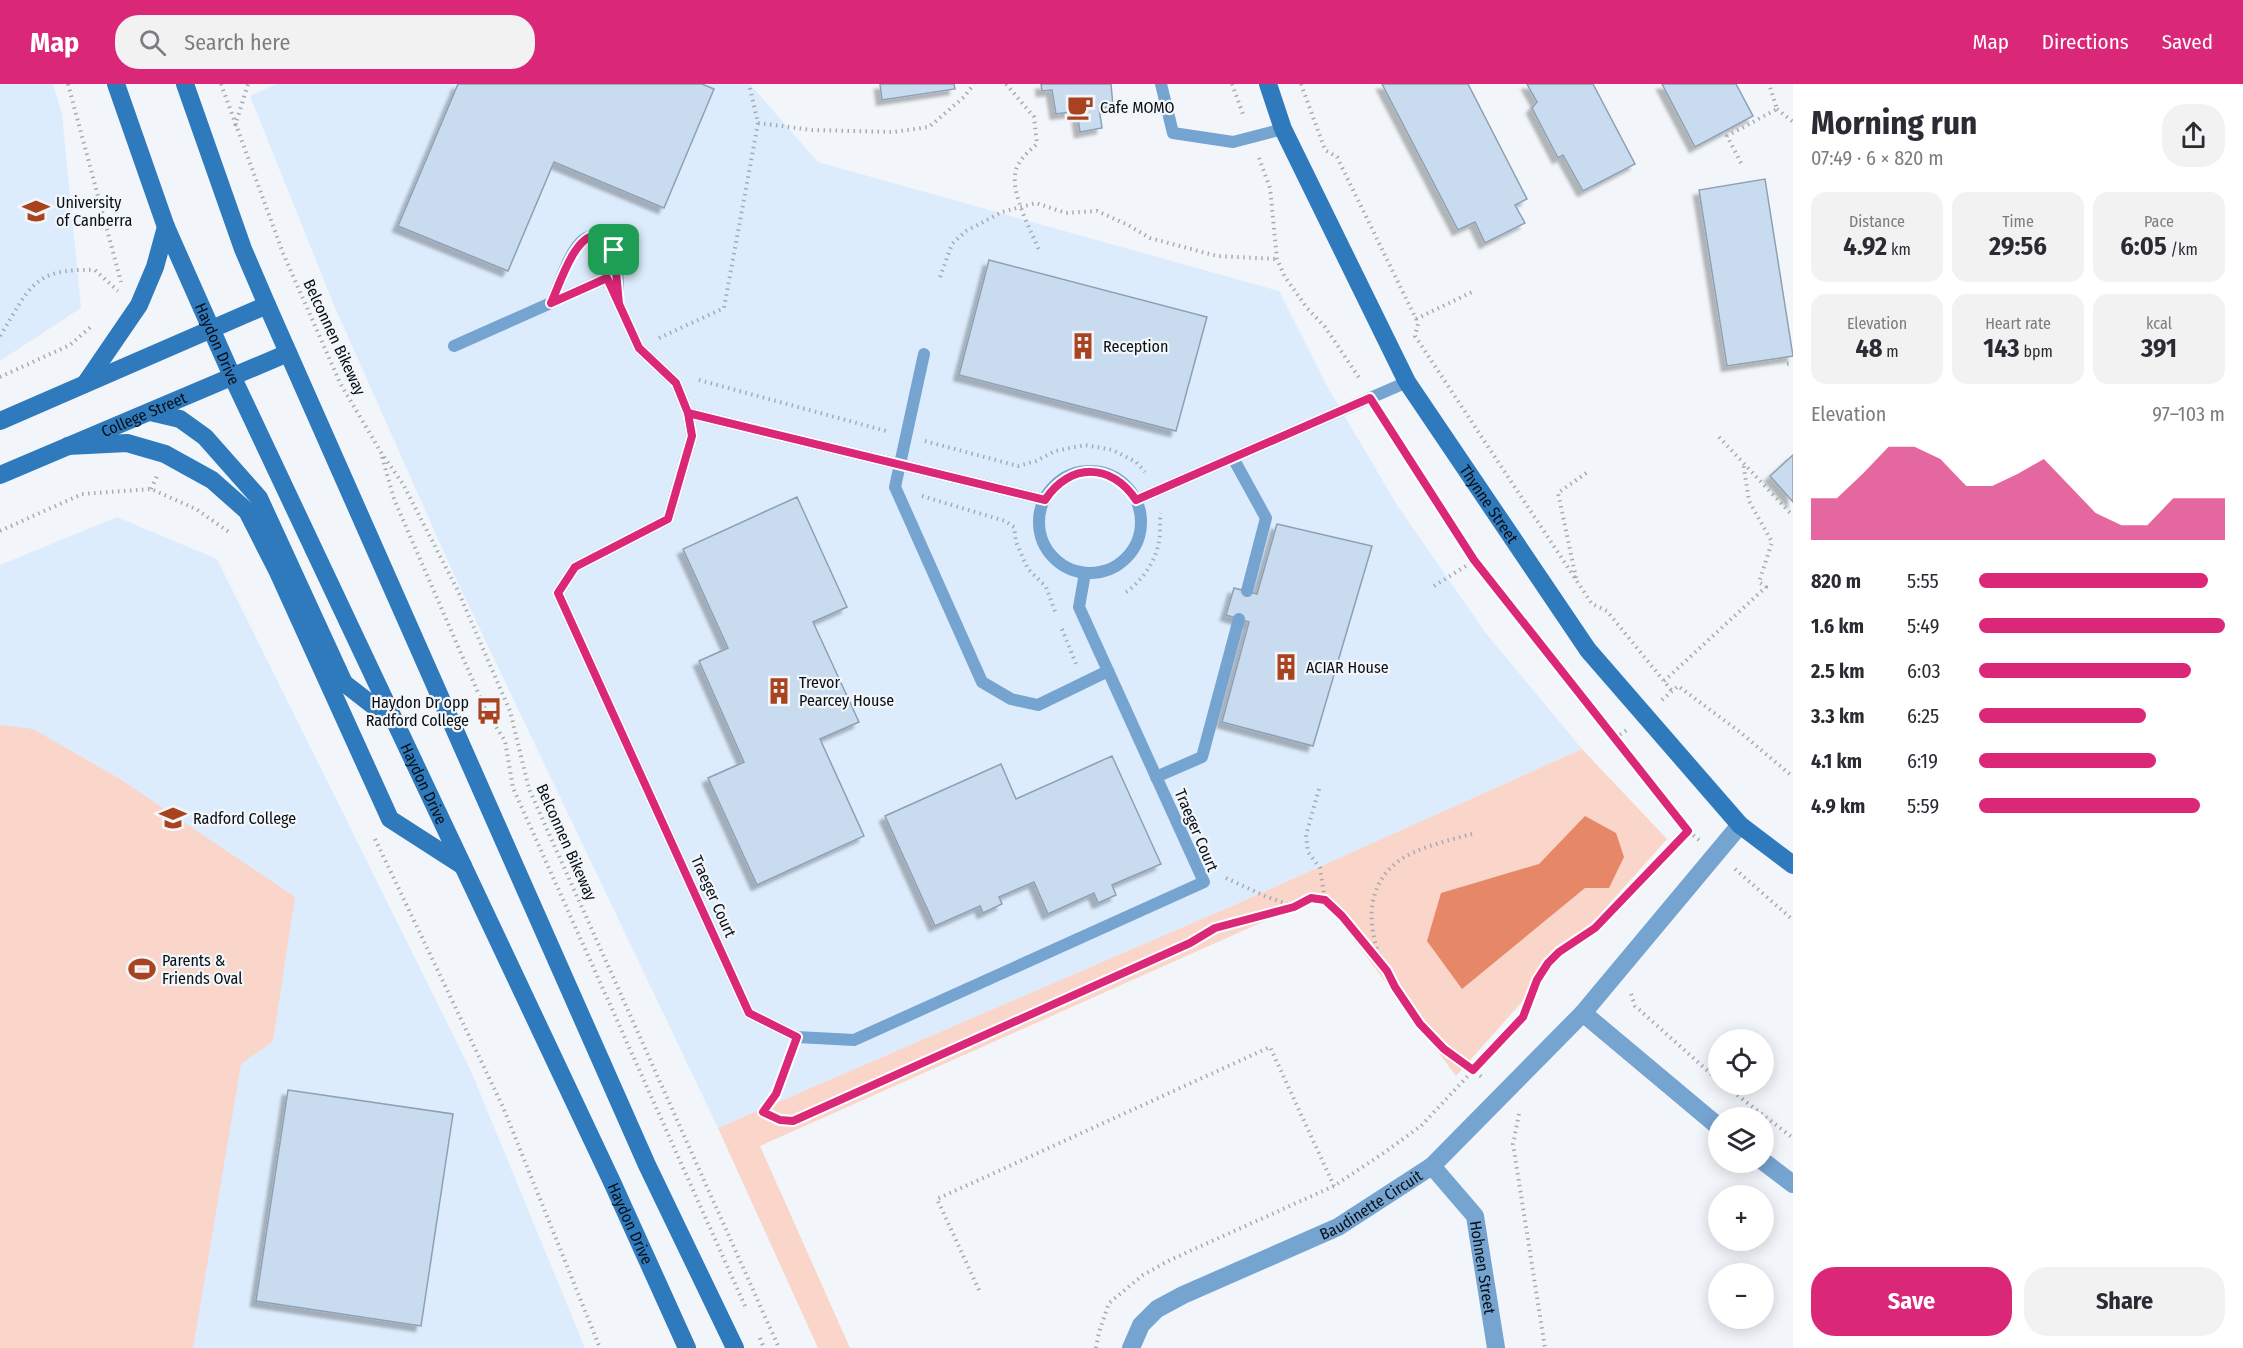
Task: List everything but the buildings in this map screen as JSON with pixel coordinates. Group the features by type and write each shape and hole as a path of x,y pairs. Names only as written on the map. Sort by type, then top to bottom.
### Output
{"main road":[{"name":"Haydon Drive","path":"116,84 165,227 232,376 612,1182 687,1348"},
{"path":"185,84 243,249 267,305 647,1165 735,1348"},
{"name":"Thynne Street","path":"1268,84 1283,129 1407,382 1588,650 1740,825 1793,865"},
{"path":"85,384 139,305 155,267 165,227"},
{"path":"0,421 267,305"},
{"name":"College Street","path":"0,475 288,353"},
{"path":"150,412 180,419 205,437 259,498 344,683 396,724"},
{"path":"68,446 126,443 165,454 212,480 247,511 278,572 390,819 464,866"}],"street":[{"name":"Baudinette Circuit","path":"1131,1348 1141,1325 1156,1309 1338,1227 1432,1166 1583,1013 1740,825"},
{"path":"1583,1013 1708,1117"},
{"name":"Hohnen Street","path":"1432,1166 1475,1216 1496,1348"},
{"path":"1774,1170 1793,1184"}],"lane":[{"path":"1161,84 1173,133 1233,142 1283,129"},
{"path":"551,303 576,247 592,236 606,239 614,250 619,304"},
{"path":"454,346 607,278 639,348 676,383 688,413 901,463 1045,500"},
{"path":"924,354 895,487 982,682 1011,699 1038,705 1108,671"},
{"path":"1136,500 1407,382"},
{"name":"Traeger Court","path":"688,413 692,436 668,519 575,567 558,593 749,1013 797,1037 854,1040 1204,882 1079,607 1085,573"},
{"path":"1233,458 1266,518 1246,591"},
{"path":"1097,472 1120,482 1130,490 1140,512 1140,535 1128,556 1108,570 1085,573 1062,565 1046,546 1040,524 1045,500 1052,489 1072,475 1097,472"},
{"path":"1156,777 1202,757 1239,619"}],"path":[{"path":"0,336 18,303 29,289 43,277 52,274 70,269 95,270 125,298 68,84"},
{"name":"Belconnen Bikeway","path":"221,84 283,253 340,383 382,454 404,484 458,591 510,711 529,789 779,1348"},
{"path":"235,127 248,84"},
{"path":"639,348 724,308 758,123 749,84"},
{"path":"758,123 812,130 893,132 929,127 964,97 974,84"},
{"path":"1006,84 1034,117 1037,144 1023,158 1014,175 1020,207 1040,252"},
{"path":"1096,1348 1109,1303 1143,1275 1170,1260 1334,1186 1421,1126 1523,1017 1537,980 1548,963 1559,952 1595,928 1688,831 1474,560 1325,327 1307,309 1291,285 1276,258 1270,188 1232,84"},
{"path":"1301,84 1325,150 1336,157 1416,319 1418,324 1415,336 1592,604 1607,611 1672,691"},
{"path":"1769,84 1777,109 1793,122"},
{"path":"1741,163 1727,136 1777,109"},
{"path":"940,277 952,244 966,231 1002,212 1036,203 1066,213 1096,211 1150,238 1217,256 1276,258"},
{"path":"1416,319 1472,292"},
{"path":"0,377 70,345 102,318"},
{"path":"1787,364 1793,363"},
{"path":"694,379 1018,466 1036,461 1054,451 1085,445 1113,450 1136,462 1148,476"},
{"path":"1719,437 1793,516"},
{"path":"382,454 398,510 486,711 505,741 513,788 746,1306"},
{"path":"1664,681 1766,587 1759,582 1772,542 1749,501 1743,462"},
{"path":"1577,582 1558,493 1589,471"},
{"path":"895,487 1005,521 1014,528 1016,542 1028,569 1046,586 1083,683"},
{"path":"0,531 82,494 151,489 196,509 229,531 234,542"},
{"path":"1434,586 1474,560"},
{"path":"1678,686 1740,732 1793,777"},
{"path":"1319,789 1306,835 1308,852 1320,868 1325,900"},
{"path":"371,830 503,1107 600,1348"},
{"path":"1473,834 1431,845 1396,863 1376,887 1371,902 1372,931 1378,952 1395,987 1420,1024 1444,1049 1473,1070"},
{"path":"1195,863 1206,859 1229,881 1294,907"},
{"path":"1739,873 1793,920"},
{"path":"797,1037 776,1094 763,1112 780,1120 793,1121 1190,943 1215,928 1294,907 1311,898 1325,900 1342,916 1387,971"},
{"path":"1622,966 1635,1006 1708,1071"},
{"path":"979,1290 937,1199 1270,1047 1334,1186"},
{"path":"1737,1095 1793,1138"},
{"path":"1519,1107 1514,1144 1545,1348"},
{"path":"760,1338 764,1348"}],"shaded area":[{"name":"University of Canberra","path":"0,84 53,84 62,114 81,308 0,361"},
{"path":"276,84 750,84 818,162 1279,291 1327,386 1397,505 1485,632 1582,749 1241,902 718,1128 454,575 333,303 250,96"},
{"name":"Radford College","path":"117,517 217,559 471,1071 585,1348 0,1348 0,565"},
{"name":"Parents & Friends Oval","path":"0,725 33,729 120,779 295,897 273,1041 241,1064 193,1348 0,1348"},
{"path":"1582,749 1667,839 1456,1076 1321,896 760,1146 850,1348 818,1348 718,1128 1241,902"},
{"path":"1585,816 1616,833 1624,857 1609,888 1585,888 1462,989 1427,941 1441,893 1539,864"}],"place":[{"name":"Cafe MOMO","path":"1080,107"},
{"name":"University of Canberra","path":"36,211"},
{"name":"Reception","path":"1083,346"},
{"name":"ACIAR House","path":"1286,667"},
{"name":"Trevor Pearcey House","path":"779,691"},
{"name":"Haydon Dr opp Radford College","path":"489,711"},
{"name":"Radford College","path":"173,818"},
{"name":"Parents & Friends Oval","path":"142,969"}],"route":[{"path":"614,250 606,239 599,236 592,236 580,242 551,303 607,278 639,348 676,383 688,413 901,463 1045,500 1052,489 1072,475 1097,472 1109,475 1120,482 1130,490 1136,500 1370,398 1474,560 1688,831 1595,928 1559,952 1548,963 1537,980 1523,1017 1473,1070 1444,1049 1420,1024 1387,971 1342,916 1325,900 1311,898 1294,907 1215,928 1190,943 793,1121 780,1120 763,1112 776,1094 797,1037 749,1013 558,593 575,567 668,519 692,436 688,413 676,383 639,348 619,304 614,250"}]}
